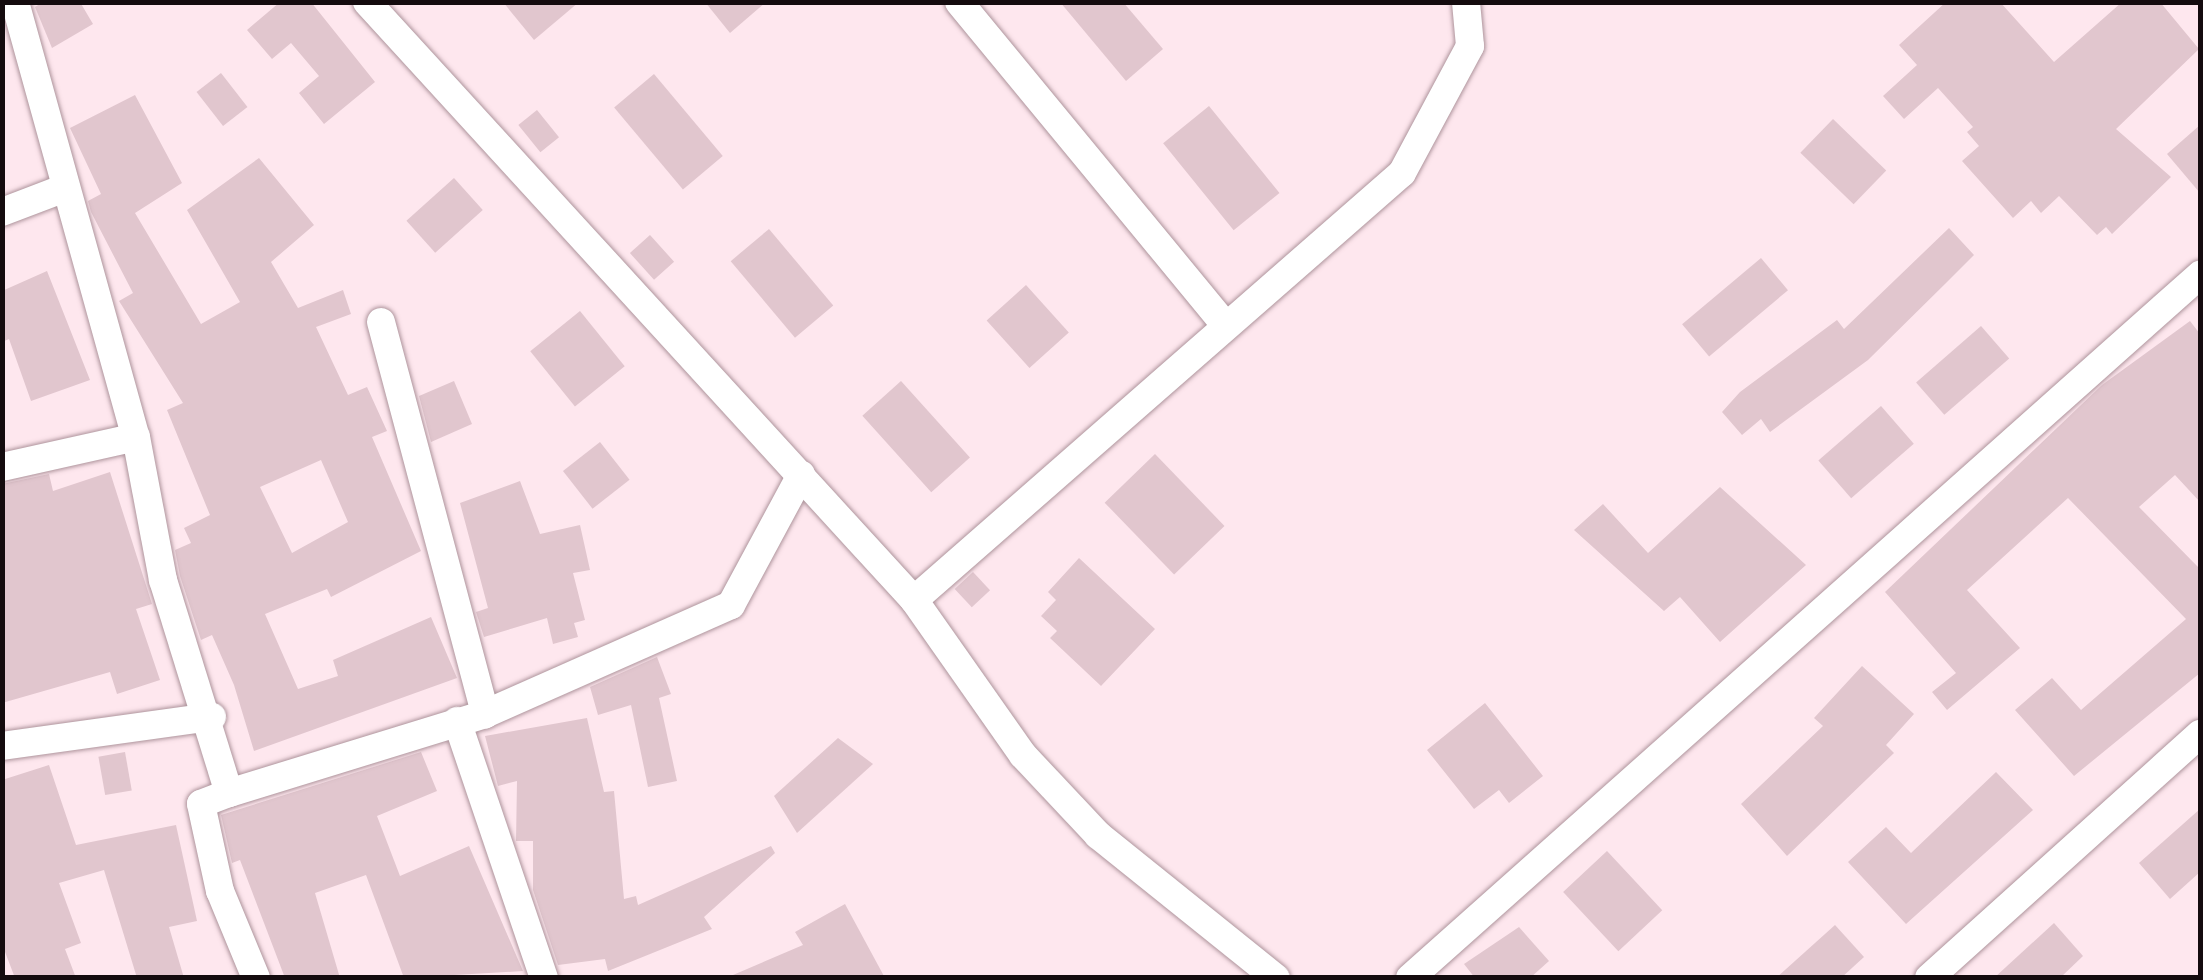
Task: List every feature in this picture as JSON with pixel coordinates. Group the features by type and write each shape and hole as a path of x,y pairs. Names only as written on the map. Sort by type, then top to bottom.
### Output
{"street":[{"path":"15,2 136,437 163,580 212,717 229,792"},
{"path":"367,2 914,600 1023,755 1098,835 1276,978"},
{"path":"959,2 1225,325"},
{"path":"914,600 1156,396 1225,325 1402,173 1464,61 1466,2"},
{"path":"2,212 65,188"},
{"path":"1410,978 2200,275"},
{"path":"381,322 471,717 544,978"},
{"path":"2,467 136,437"},
{"path":"256,978 220,891 201,804 471,717 731,606 801,475"},
{"path":"2,746 212,717"},
{"path":"1929,978 2200,734"}],"building":[{"path":"43,2 80,2 93,24 52,48 35,7"},
{"path":"280,2 311,2 375,82 324,124 299,93 319,76 291,43 272,59 247,30"},
{"path":"503,2 579,2 534,40"},
{"path":"705,2 766,2 730,33"},
{"path":"1060,2 1123,2 1163,49 1126,81"},
{"path":"1946,2 2000,2 2054,62 2122,2 2160,2 2199,49 2116,129 2171,177 2112,234 2106,227 2097,235 2059,196 2041,213 2031,201 2013,218 1962,161 1979,146 1967,132 1973,127 1938,88 1904,119 1883,96 1917,65 1899,45"},
{"path":"221,73 247,107 223,126 197,92"},
{"path":"654,74 723,156 683,189 614,107"},
{"path":"135,95 182,183 135,213 201,324 240,302 187,210 259,158 314,225 271,262 298,308 343,290 351,314 316,327 348,395 367,387 387,431 372,437 421,551 331,597 327,589 265,614 298,689 338,676 333,660 431,617 457,678 254,751 234,685 212,635 201,640 180,576 175,550 191,543 184,528 210,515 167,410 183,403 119,301 133,293 91,212 88,201 101,194 70,128","holes":["321,460 348,522 292,553 260,487"]},
{"path":"1209,106 1279,193 1234,230 1163,143"},
{"path":"537,110 559,137 540,152 518,125"},
{"path":"1833,119 1886,170 1854,204 1800,153"},
{"path":"2200,125 2200,193 2167,154"},
{"path":"454,178 483,210 435,253 406,221"},
{"path":"1949,228 1974,255 1868,360 1770,432 1761,419 1742,435 1722,412 1740,392 1837,320 1844,329"},
{"path":"769,229 833,306 795,338 731,261"},
{"path":"650,235 674,262 654,280 630,253"},
{"path":"1761,258 1788,290 1709,356 1682,324"},
{"path":"47,271 90,380 31,401 9,339 2,342 2,291"},
{"path":"1026,285 1069,333 1029,368 987,320"},
{"path":"580,311 625,366 575,406 530,351"},
{"path":"2190,321 2200,334 2200,502 2175,475 2139,507 2200,569 2200,673 2074,776 2015,710 2052,678 2081,710 2186,619 2068,498 1967,590 2020,648 1947,710 1932,692 1956,673 1885,592 2102,385"},
{"path":"1981,326 2009,358 1944,415 1916,382"},
{"path":"454,381 472,424 431,442 419,396"},
{"path":"901,381 970,458 931,492 862,416"},
{"path":"1881,406 1914,444 1851,498 1818,460"},
{"path":"600,442 630,480 593,509 563,471"},
{"path":"1155,454 1224,526 1174,575 1105,503"},
{"path":"110,472 152,604 136,609 160,680 117,694 110,672 2,703 2,484 49,474 53,491"},
{"path":"520,481 540,534 580,525 590,570 573,573 585,620 574,623 578,637 553,644 547,618 484,637 476,612 488,608 460,503"},
{"path":"1720,487 1806,565 1720,642 1680,597 1664,611 1574,530 1603,504 1648,553"},
{"path":"1079,558 1155,629 1101,686 1050,638 1057,631 1041,616 1056,600 1048,592"},
{"path":"973,572 990,590 972,607 955,589"},
{"path":"657,657 671,694 659,698 677,781 648,787 631,705 598,715 590,687"},
{"path":"1862,666 1914,714 1886,745 1894,753 1787,856 1741,804 1823,726 1814,718"},
{"path":"1485,703 1543,776 1509,803 1499,790 1474,809 1427,750"},
{"path":"587,718 604,792 614,791 624,899 636,896 638,905 771,846 775,853 704,917 712,929 608,971 605,959 558,965 533,890 533,841 516,841 517,781 498,786 485,736"},
{"path":"838,738 873,764 797,833 774,796"},
{"path":"125,752 132,790 105,795 98,757"},
{"path":"421,752 437,791 377,816 400,876 469,846 523,971 404,978 366,875 315,893 340,978 285,978 240,860 232,863 221,815"},
{"path":"49,765 76,845 176,825 197,921 169,927 184,978 137,978 104,870 59,883 81,943 65,949 76,978 15,978 2,944 2,780"},
{"path":"1996,772 2033,810 1906,924 1848,862 1886,827 1911,853"},
{"path":"2200,809 2200,872 2170,899 2139,863"},
{"path":"1607,851 1662,910 1618,951 1563,892"},
{"path":"845,904 885,978 726,978 803,945 795,932"},
{"path":"2054,923 2083,956 2060,978 1994,978"},
{"path":"1835,925 1864,957 1841,978 1776,978"},
{"path":"1519,927 1549,961 1530,978 1475,978 1464,964"}]}
